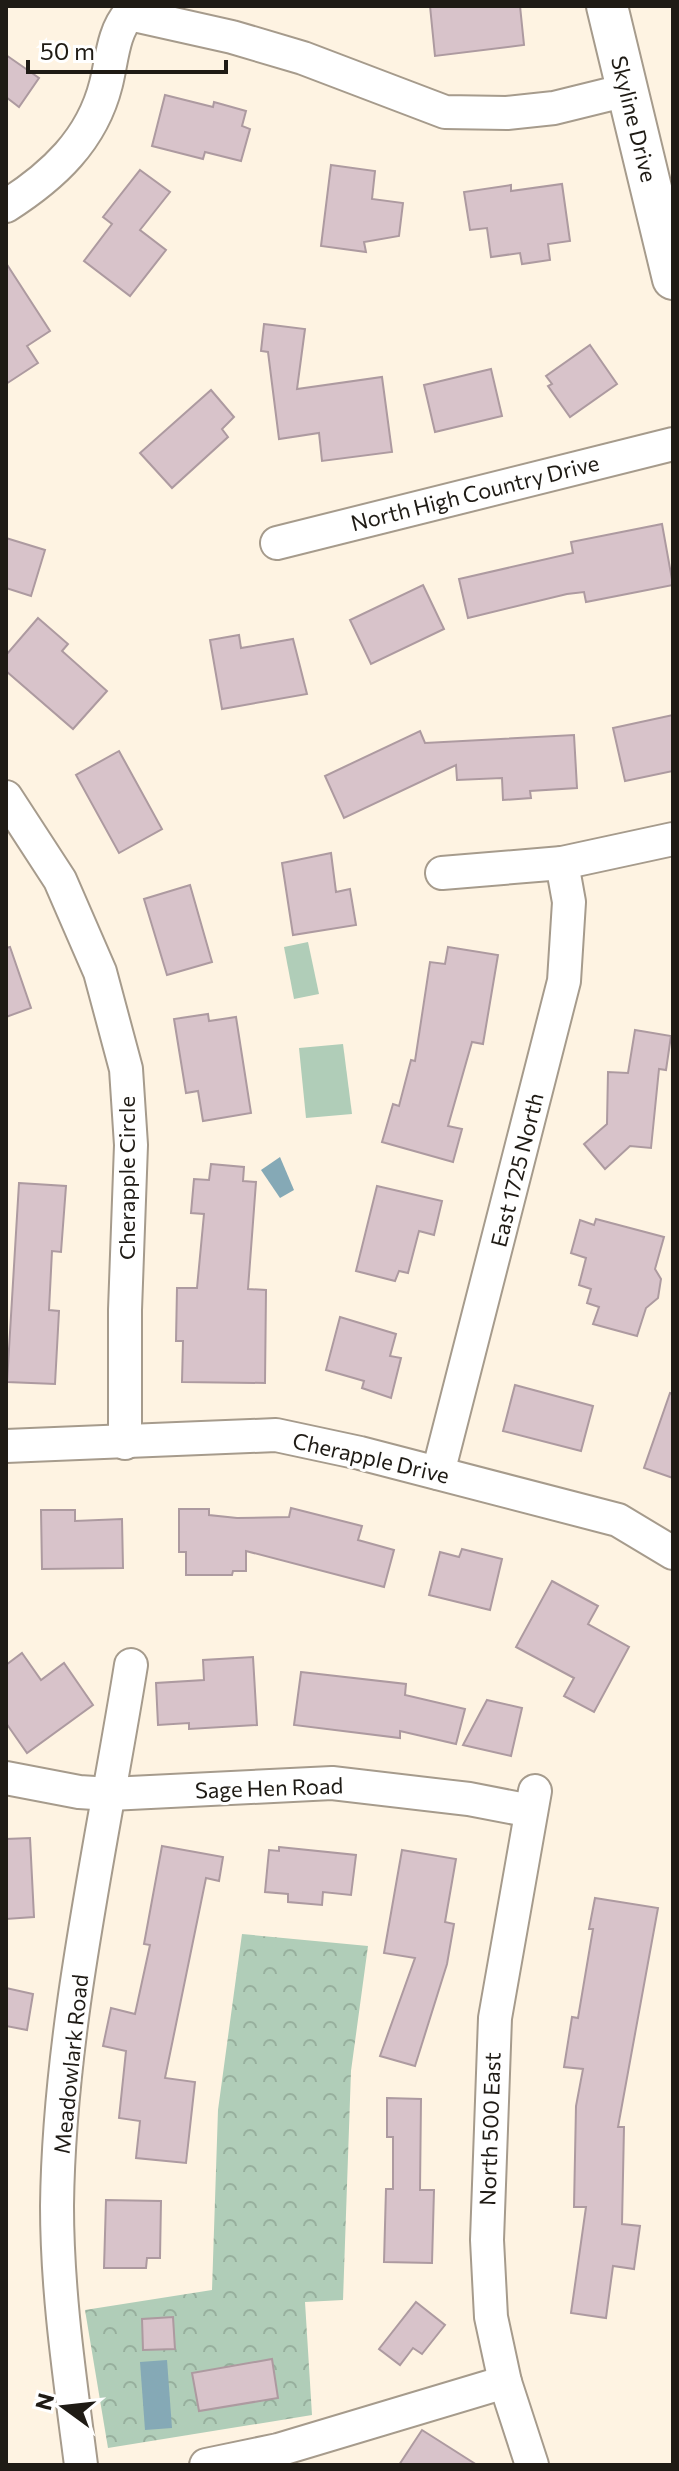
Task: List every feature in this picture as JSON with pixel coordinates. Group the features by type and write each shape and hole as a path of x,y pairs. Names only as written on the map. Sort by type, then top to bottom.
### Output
{"street":[{"name":"Skyline Drive","path":"607,6 673,279"},
{"path":"6,206 60,167 82,139 103,93 121,23 129,14 232,37 303,58 445,112 507,113 554,108 627,90"},
{"name":"North High Country Drive","path":"277,543 673,444"},
{"name":"Cherapple Circle","path":"6,797 60,880 100,972 126,1069 131,1145 125,1310 125,1443"},
{"path":"442,873 562,863 673,839"},
{"name":"East 1725 North","path":"438,1473 564,981 569,902 562,863"},
{"name":"Cherapple Drive","path":"6,1446 276,1435 618,1520 673,1553"},
{"name":"Meadowlark Road","path":"81,2465 61,2312 57,2206 61,2118 76,2000 131,1665"},
{"name":"Sage Hen Road","path":"6,1778 79,1792 110,1794 332,1783 455,1797 533,1801"},
{"name":"North 500 East","path":"532,2465 505,2382 490,2309 487,2240 495,2018 533,1801"},
{"path":"206,2465 278,2450 505,2382"}],"green space":[{"path":"308,942 319,994 294,999 284,947"},
{"path":"343,1044 352,1114 306,1118 299,1048"},
{"path":"242,1934 368,1946 351,2071 343,2300 305,2302 312,2415 108,2448 85,2310 212,2290 218,2110"}],"water":[{"path":"280,1157 294,1190 280,1198 261,1170"},
{"path":"167,2360 172,2428 145,2430 140,2362"}],"building":[{"path":"430,6 520,6 524,45 435,56"},
{"path":"6,55 39,78 19,107 6,97"},
{"path":"165,95 213,107 214,102 246,111 242,126 250,129 241,161 205,152 203,159 152,146"},
{"path":"331,165 375,171 372,199 403,203 399,236 364,242 366,252 321,246"},
{"path":"140,170 170,192 140,230 166,250 130,296 84,261 112,224 103,217"},
{"path":"562,184 570,241 548,244 550,260 522,264 520,253 491,257 487,228 470,230 464,192 511,185 511,191"},
{"path":"6,263 50,331 27,346 38,363 6,384"},
{"path":"264,324 305,329 297,389 382,377 392,452 322,461 319,433 279,439 268,352 261,351"},
{"path":"590,345 617,384 570,417 548,386 552,384 546,376"},
{"path":"491,369 502,416 435,432 424,385"},
{"path":"211,390 234,417 222,429 228,437 172,488 140,453"},
{"path":"662,524 673,585 586,602 584,592 567,594 468,618 459,579 573,553 571,542"},
{"path":"6,538 45,550 31,596 6,588"},
{"path":"423,585 444,629 371,664 350,620"},
{"path":"38,618 68,644 62,651 107,691 73,729 6,671 6,655"},
{"path":"239,635 241,648 293,639 307,694 222,709 210,640"},
{"path":"673,715 673,771 625,781 613,728"},
{"path":"420,731 425,743 574,735 577,788 530,791 531,798 503,800 502,778 457,780 456,765 344,818 325,776"},
{"path":"119,751 162,829 119,853 76,775"},
{"path":"331,853 336,892 350,889 356,925 293,935 282,863"},
{"path":"190,885 212,962 167,975 144,899"},
{"path":"10,947 31,1008 6,1017 6,948"},
{"path":"448,947 498,955 483,1044 472,1042 448,1126 462,1129 453,1162 382,1142 393,1104 399,1106 411,1060 415,1061 430,962 445,964"},
{"path":"208,1014 209,1021 236,1017 251,1113 203,1121 198,1091 186,1093 174,1019"},
{"path":"635,1030 671,1036 666,1070 659,1069 651,1148 630,1146 605,1169 584,1144 607,1124 608,1072 628,1073"},
{"path":"211,1164 244,1167 243,1181 256,1182 248,1289 266,1290 265,1383 182,1382 183,1341 176,1341 177,1288 197,1288 204,1214 191,1213 194,1179 209,1180"},
{"path":"19,1183 66,1186 61,1252 52,1251 49,1310 59,1311 55,1384 7,1382"},
{"path":"377,1186 442,1201 434,1235 419,1231 408,1273 399,1271 395,1281 356,1271"},
{"path":"596,1219 664,1237 655,1269 661,1279 658,1298 646,1308 637,1336 593,1324 599,1307 587,1303 591,1289 579,1285 586,1258 571,1253 580,1220 594,1225"},
{"path":"340,1317 396,1334 390,1356 401,1358 391,1398 362,1388 364,1381 326,1370"},
{"path":"515,1385 593,1406 581,1451 503,1431"},
{"path":"670,1393 673,1394 673,1478 644,1468"},
{"path":"291,1508 362,1526 358,1540 394,1550 384,1587 246,1551 246,1571 233,1571 232,1575 186,1575 186,1552 179,1552 179,1509 209,1509 209,1515 237,1518 289,1517"},
{"path":"41,1510 75,1510 75,1521 122,1519 123,1568 42,1569"},
{"path":"462,1549 502,1559 490,1610 429,1595 440,1552 459,1557"},
{"path":"552,1581 598,1606 588,1624 629,1647 594,1712 564,1696 574,1678 516,1647"},
{"path":"22,1653 41,1680 64,1663 93,1705 27,1753 6,1723 6,1665"},
{"path":"253,1657 257,1725 189,1729 189,1723 158,1725 156,1683 204,1680 203,1660"},
{"path":"301,1672 406,1684 405,1695 465,1709 456,1744 400,1731 400,1738 294,1725"},
{"path":"487,1700 522,1708 511,1756 463,1745"},
{"path":"30,1838 34,1917 6,1919 6,1839"},
{"path":"162,1846 223,1857 219,1881 206,1878 165,2078 195,2082 186,2163 136,2158 140,2121 119,2118 126,2051 103,2046 111,2008 135,2014 150,1945 144,1944"},
{"path":"279,1847 356,1855 351,1895 323,1892 322,1905 288,1902 288,1894 265,1892 269,1850 279,1851"},
{"path":"402,1850 456,1859 445,1922 454,1924 447,1964 415,2066 380,2056 415,1958 384,1953"},
{"path":"595,1898 658,1908 618,2127 624,2127 622,2224 640,2226 634,2269 613,2266 606,2318 571,2313 586,2207 574,2207 576,2106 583,2069 564,2067 572,2017 578,2018"},
{"path":"6,1988 33,1994 27,2030 6,2026"},
{"path":"387,2098 421,2099 420,2190 434,2190 432,2263 384,2262 386,2189 393,2189 393,2137 387,2137"},
{"path":"106,2200 161,2201 160,2258 147,2258 146,2268 104,2268"},
{"path":"416,2302 445,2325 422,2354 413,2348 400,2365 379,2349"},
{"path":"173,2317 175,2349 143,2350 142,2319"},
{"path":"272,2359 278,2398 199,2411 192,2373"},
{"path":"422,2430 477,2465 399,2465"}]}
